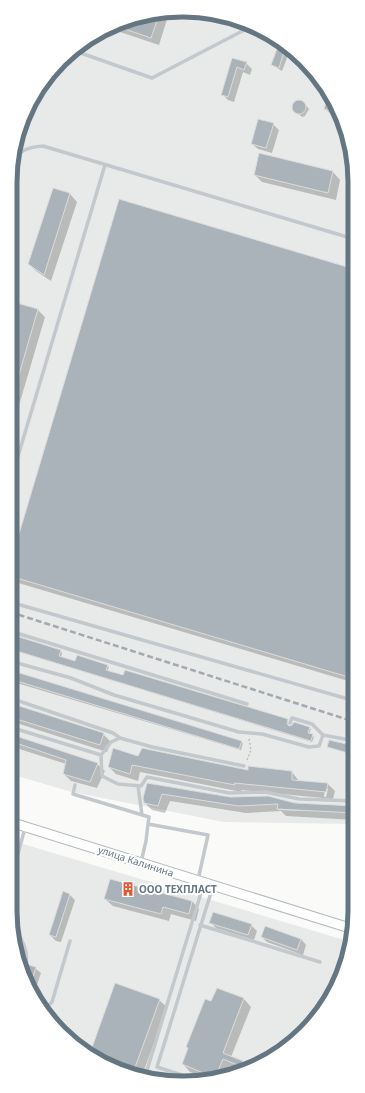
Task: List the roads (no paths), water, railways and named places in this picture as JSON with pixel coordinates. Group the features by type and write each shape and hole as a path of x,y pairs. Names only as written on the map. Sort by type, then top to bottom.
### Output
{"street":[{"name":"улица Калинина","path":"17,824 347,928"}],"lane":[{"path":"80,53 152,78 245,30"},
{"path":"19,154 23,150 43,146 348,237"},
{"path":"17,459 104,165"},
{"path":"17,604 348,700"},
{"path":"17,633 247,704"},
{"path":"17,663 71,678 114,694 239,732 262,734 309,747 319,746 323,735"},
{"path":"17,700 113,733 120,738 152,747 244,766"},
{"path":"290,723 292,718 312,724 323,735 348,740"},
{"path":"17,729 101,755"},
{"path":"120,738 110,742 101,755 102,776 118,784 141,786 147,777 229,793 265,792 299,800 348,801"},
{"path":"75,785 73,794 148,817 146,841 141,863"},
{"path":"138,786 142,815"},
{"path":"148,824 208,835 205,884 200,925 157,1067 185,1076"},
{"path":"17,857 25,827"},
{"path":"147,1072 205,884"},
{"path":"200,925 320,962"},
{"path":"19,935 27,957 26,964"},
{"path":"48,1006 52,1002 70,941"}],"railway":[{"path":"17,614 348,720"}],"place":[{"name":"ООО ТЕХПЛАСТ","path":"128,889"}]}
